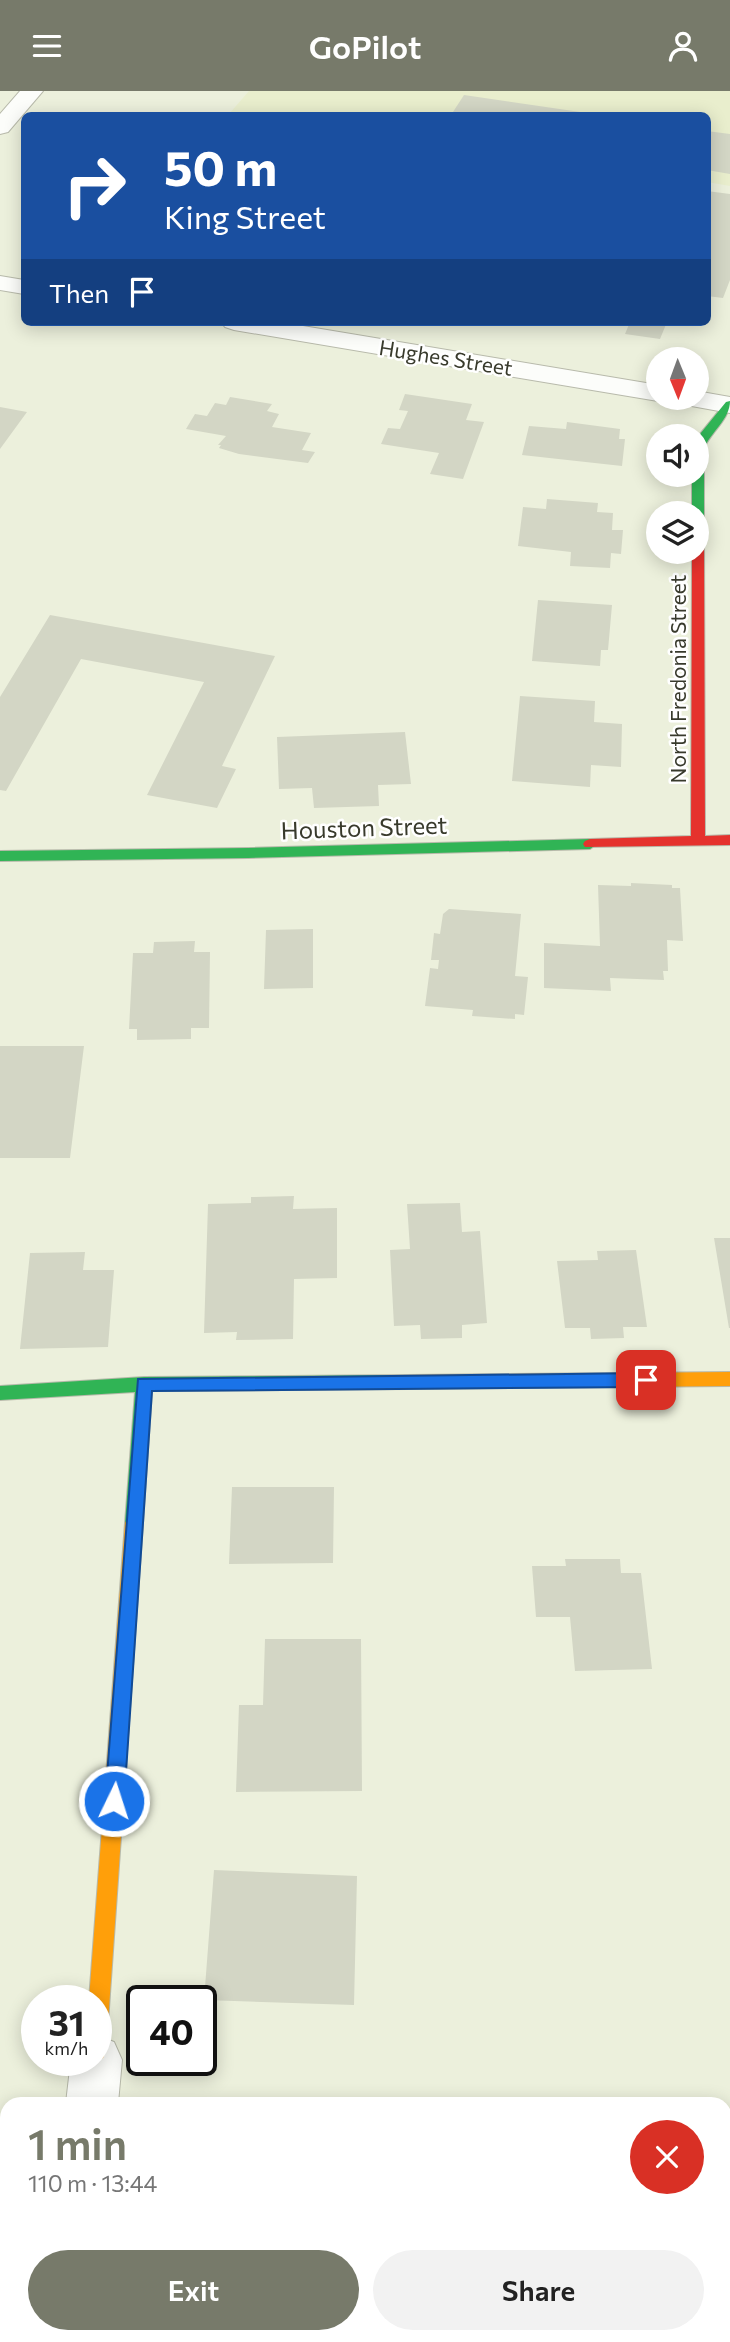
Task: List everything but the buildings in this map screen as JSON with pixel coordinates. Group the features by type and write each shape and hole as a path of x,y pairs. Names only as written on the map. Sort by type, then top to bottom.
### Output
{"street":[{"path":"0,127 32,91"},
{"path":"0,283 21,286"},
{"name":"Hughes Street","path":"258,326 646,391"},
{"path":"709,401 730,405"},
{"name":"North Fredonia Street","path":"698,839 698,448 704,435 730,405"},
{"name":"Houston Street","path":"0,856 248,853 730,839"},
{"path":"0,1393 144,1384 730,1379"},
{"path":"101,1985 144,1384"},
{"path":"93,2097 95,2076"}],"shaded area":[{"path":"249,91 730,91 730,186 711,183 711,112 231,112"}],"traffic: fast":[{"path":"698,501 698,448 704,435 730,404"},
{"path":"0,856 590,844"},
{"path":"0,1393 144,1384 408,1382"},
{"path":"134,1523 144,1384"}],"traffic: slow":[{"path":"408,1382 730,1379"},
{"path":"101,1985 134,1523"}],"traffic: jam":[{"path":"698,564 698,839"},
{"path":"590,844 730,840"}],"route":[{"path":"114,1801 144,1384 646,1380"}]}
